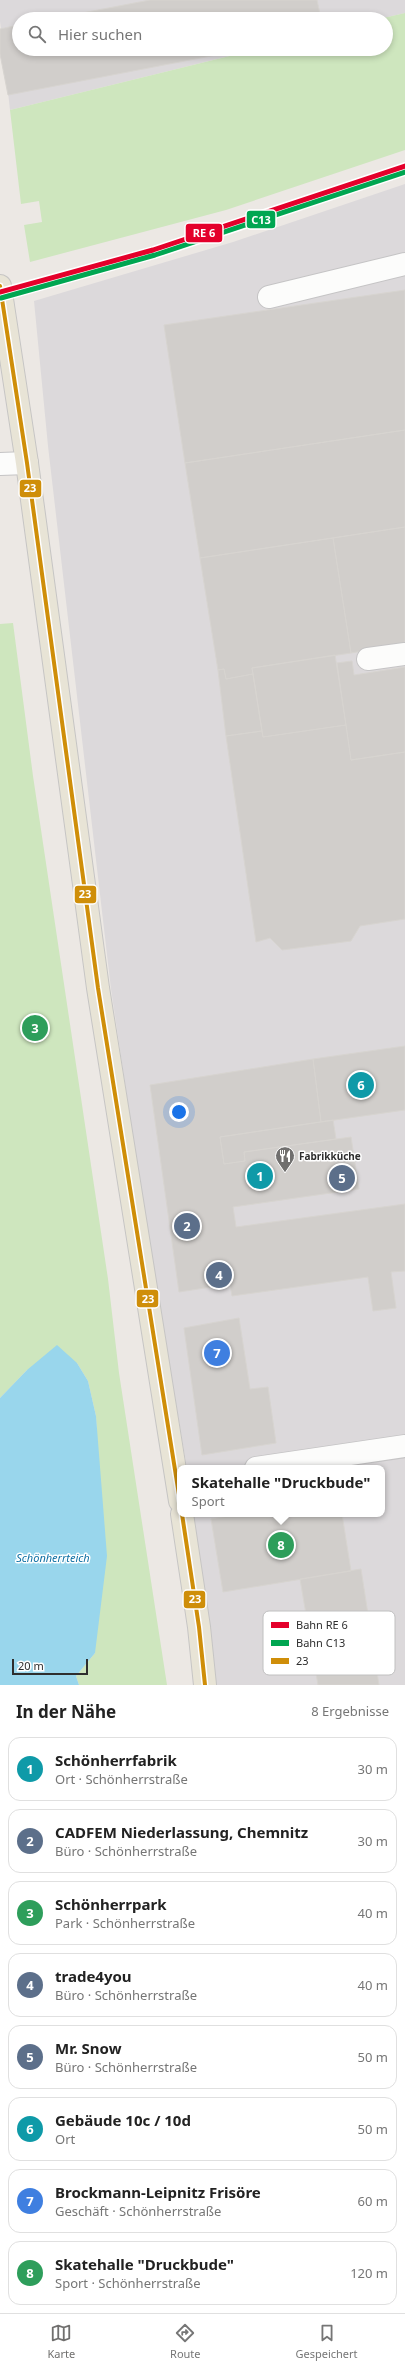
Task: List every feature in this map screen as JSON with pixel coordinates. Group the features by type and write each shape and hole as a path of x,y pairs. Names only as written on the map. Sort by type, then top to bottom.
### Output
{"main road":[{"path":"0,286 27,463 98,988 177,1475"},
{"path":"182,1517 199,1627 205,1685"}],"street":[{"path":"269,297 405,264"},
{"path":"0,464 27,463"},
{"path":"368,659 405,654"},
{"path":"276,1465 405,1446"}],"shaded area":[{"path":"0,0 405,0 405,13 393,16 393,12 12,12 12,56 230,56 10,110 0,21"},
{"path":"405,184 405,1685 215,1685 193,1517 385,1517 385,1465 186,1465 149,1244 111,989 48,446 34,301 233,242"}],"green space":[{"path":"405,13 405,150 226,210 30,262 24,225 42,222 39,201 21,204 10,110 230,56 393,56 393,16"},
{"path":"13,623 33,776 108,1279 119,1373 167,1685 79,1685 76,1676 95,1653 98,1464 96,1416 88,1381 77,1363 27,1370 0,1398 0,624"}],"water":[{"name":"Schönherrteich","path":"57,1345 77,1363 88,1381 96,1416 107,1556 95,1653 76,1676 79,1685 0,1685 0,1398 27,1370"}],"building":[{"path":"150,0 317,0 320,12 87,12"},
{"path":"12,26 12,56 211,56 8,95 0,54 0,29"},
{"path":"405,290 405,430 185,463 164,325"},
{"path":"405,430 405,527 200,558 185,463"},
{"path":"405,527 405,644 351,653 333,538"},
{"path":"333,538 351,653 252,668 253,674 226,679 224,669 218,670 200,558"},
{"path":"335,655 346,725 263,737 252,668"},
{"path":"352,661 354,675 405,667 405,752 351,760 337,663"},
{"path":"224,669 226,679 253,674 262,731 226,736 218,670"},
{"path":"346,725 351,760 405,752 405,919 360,926 351,941 282,950 270,938 256,942 226,736 262,731 263,737"},
{"path":"405,1046 405,1110 321,1122 313,1059"},
{"path":"313,1059 321,1122 220,1137 224,1164 245,1161 244,1152 351,1137 359,1189 233,1207 236,1227 405,1204 405,1271 391,1272 396,1308 373,1311 368,1277 232,1296 230,1284 179,1292 150,1085"},
{"path":"333,1120 336,1139 244,1152 245,1161 224,1164 220,1137"},
{"path":"239,1318 250,1389 268,1387 276,1443 202,1455 184,1328"},
{"path":"223,1517 342,1517 351,1571 223,1592 211,1519"},
{"path":"361,1569 368,1611 305,1611 300,1579"},
{"path":"316,1675 377,1675 379,1685 318,1685"}],"transit line":[{"path":"0,292 153,250 405,166"},
{"name":"23","path":"0,286 27,463 98,988 177,1482"},
{"name":"23","path":"182,1517 199,1627 205,1685"}],"rail line":[{"name":"C13","path":"1,298 155,255 405,172"}],"place":[{"name":"Schönherrpark","path":"35,1028"},
{"name":"Gebäude 10c / 10d","path":"361,1085"},
{"name":"Fabrikküche","path":"285,1173"},
{"name":"Schönherrfabrik","path":"260,1176"},
{"name":"Mr. Snow","path":"342,1178"},
{"name":"CADFEM Niederlassung, Chemnitz","path":"187,1226"},
{"name":"trade4you","path":"219,1275"},
{"name":"Brockmann-Leipnitz Frisöre","path":"217,1353"},
{"name":"Skatehalle \"Druckbude\"","path":"281,1545"}]}
